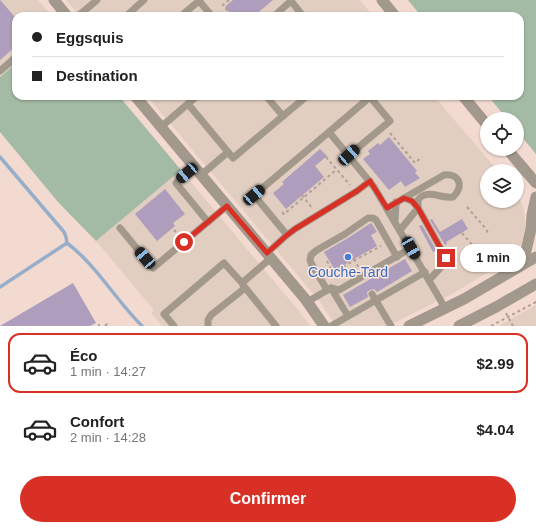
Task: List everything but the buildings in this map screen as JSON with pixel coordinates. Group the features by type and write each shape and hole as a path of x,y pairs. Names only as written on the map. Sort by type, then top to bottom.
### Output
{"street":[{"path":"54,0 63,12"},
{"path":"382,0 392,12"},
{"path":"139,100 307,302 324,326"},
{"path":"466,100 480,117"},
{"path":"513,156 536,183"},
{"path":"523,264 536,198"},
{"path":"409,326 468,297 536,257"},
{"path":"458,326 536,284"}],"lane":[{"path":"83,12 97,0"},
{"path":"130,12 144,0"},
{"path":"186,12 200,0 209,12"},
{"path":"279,12 291,1 300,12"},
{"path":"0,71 12,60"},
{"path":"161,127 192,100"},
{"path":"269,100 283,116"},
{"path":"188,104 233,158 302,100"},
{"path":"287,235 254,195 366,100"},
{"path":"349,155 390,121 372,100"},
{"path":"329,132 370,181 425,272 444,308"},
{"path":"208,222 176,183 228,152"},
{"path":"387,208 444,175 452,175 458,180 460,187 453,197 450,198 433,194 425,195 420,198 418,200 418,208 400,230"},
{"path":"208,326 208,320 211,315 243,286 287,235 357,191 370,181"},
{"path":"404,198 412,201 418,208 446,258 445,263 429,280"},
{"path":"395,222 396,202"},
{"path":"120,228 153,268 227,206"},
{"path":"348,316 311,263 311,255 368,218 373,218 376,220 397,256"},
{"path":"307,302 329,289 339,290 364,279 411,248"},
{"path":"174,326 164,314 224,263 276,326"},
{"path":"331,326 348,316 374,297 425,272"},
{"path":"374,297 391,326"}],"path":[{"path":"229,0 223,5 229,12"},
{"path":"389,132 415,164 422,157"},
{"path":"326,157 351,187"},
{"path":"279,209 284,214 336,170"},
{"path":"303,197 318,215"},
{"path":"467,207 486,229 489,235"},
{"path":"462,233 474,247"},
{"path":"327,262 333,272 377,247"},
{"path":"491,326 536,302"},
{"path":"508,317 513,326"},
{"path":"104,326 107,324 108,326"}],"shaded area":[{"path":"0,0 38,0 48,12 12,12 12,66 0,76"},
{"path":"66,0 360,0 370,12 76,12"},
{"path":"150,100 437,100 480,150 480,156 485,156 492,164 480,164 480,208 523,208 524,210 525,230 522,242 512,259 452,294 388,326 336,326 320,302"},
{"path":"181,170 310,326 162,326 151,313 154,310 96,241"},
{"path":"536,305 536,326 499,326 509,320"}],"green space":[{"path":"408,0 536,0 536,154 524,139 524,112 501,112 491,100 524,100 524,12 418,12"},
{"path":"12,66 12,100 122,100 181,170 96,241 58,202 0,132 0,77"}],"waterway":[{"path":"0,157 64,232 67,243 0,287"},
{"path":"67,243 88,262 142,326"}],"place":[{"name":"Couche-Tard","path":"348,257"}],"route":[{"path":"184,242 227,206 267,253 295,229 361,189 370,181 387,208 404,198 412,201 421,213 446,258"}]}
